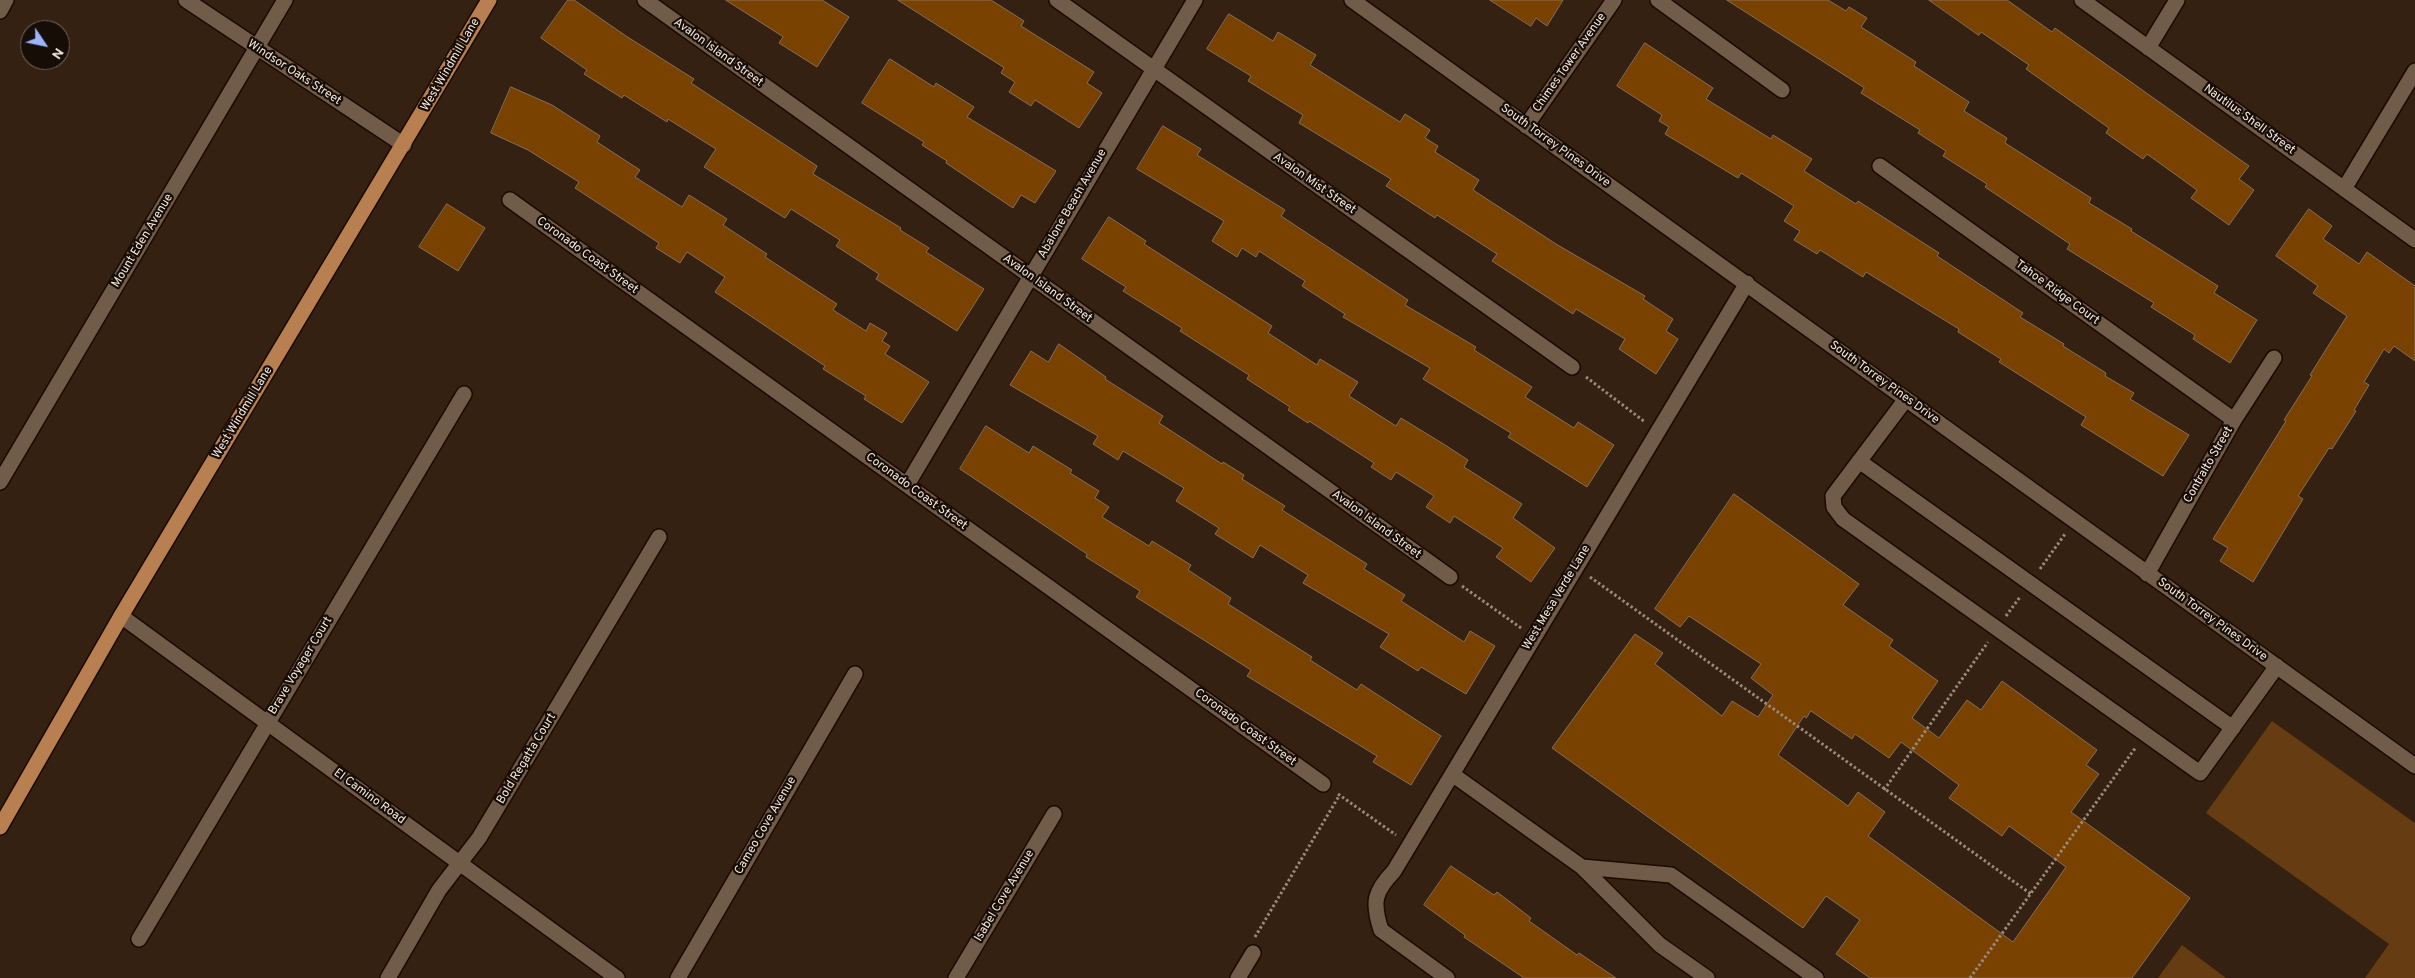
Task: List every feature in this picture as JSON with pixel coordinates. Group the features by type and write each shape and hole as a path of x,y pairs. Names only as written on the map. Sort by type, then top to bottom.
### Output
{"main road":[{"name":"West Windmill Lane","path":"0,827 121,616 489,0"}],"street":[{"path":"0,11 6,0"},
{"name":"Windsor Oaks Street","path":"186,0 404,145"},
{"name":"Mount Eden Avenue","path":"0,482 285,0"},
{"name":"Avalon Island Street","path":"645,0 1450,577"},
{"name":"Avalon Mist Street","path":"1057,0 1572,367"},
{"name":"Abalone Beach Avenue","path":"907,485 1152,69 1195,0"},
{"name":"South Torrey Pines Drive","path":"1352,0 2415,766"},
{"name":"Chimes Tower Avenue","path":"1526,126 1614,0"},
{"path":"1658,0 1782,90"},
{"name":"Nautilus Shell Street","path":"2082,0 2415,240"},
{"path":"2148,48 2177,0"},
{"path":"2344,189 2415,71"},
{"name":"Tahoe Ridge Court","path":"1880,166 2234,420"},
{"name":"Coronado Coast Street","path":"510,200 1323,784"},
{"name":"West Mesa Verde Lane","path":"1447,978 1381,930 1374,900 1383,883 1394,871 1410,845 1747,283"},
{"name":"Contralto Street","path":"2147,574 2234,420 2274,358"},
{"name":"Brave Voyager Court","path":"139,939 464,394"},
{"path":"1906,399 1833,496 1834,507 1843,519 2200,773 2277,666"},
{"path":"1860,461 2233,728"},
{"name":"Bold Regatta Court","path":"388,978 439,890 479,838 659,537"},
{"name":"El Camino Road","path":"121,616 617,978"},
{"name":"Cameo Cove Avenue","path":"678,978 855,674"},
{"path":"1452,774 1582,867 1660,945 1707,978"},
{"name":"Isabel Cove Avenue","path":"956,978 1054,814"},
{"path":"1582,867 1671,874 1816,978"},
{"path":"1238,978 1253,953"}],"path":[{"path":"1572,367 1657,431"},
{"path":"1884,790 2074,521"},
{"path":"1575,567 2031,894"},
{"path":"1450,577 1534,637"},
{"path":"1970,978 2145,734"},
{"path":"1323,784 1410,845"},
{"path":"1253,953 1256,934 1339,796"}],"shaded area":[{"path":"2272,721 2415,823 2415,978 2365,978 2389,944 2206,813"},
{"path":"2182,945 2226,978 2158,978"}],"building":[{"path":"568,0 574,0 694,79 691,83 817,166 813,174 901,228 900,230 929,248 926,252 984,289 957,331 876,279 879,274 836,246 840,240 791,209 785,218 704,167 716,149 668,119 667,122 624,95 622,98 584,74 587,70 541,38"},
{"path":"726,0 822,0 849,17 817,67 779,43 783,37"},
{"path":"898,0 991,0 1024,21 1021,26 1094,72 1087,83 1102,93 1079,128 1035,100 1031,106 1009,92 1015,82 1001,73 1004,68"},
{"path":"1490,0 1563,0 1547,26 1536,18 1531,26"},
{"path":"1727,0 1828,0 1846,11 1849,7 1867,18 1861,27 1916,62 1914,66 1969,102 1964,111 2007,138 2005,143 2091,198 2089,203 2218,286 2214,293 2257,320 2230,363 2193,339 2195,335 2151,307 2154,303 2067,249 2070,244 1985,187 1987,184 1943,156 1946,151 1918,133 1920,130 1861,93 1864,88"},
{"path":"1929,0 2007,0 2052,32 2055,28 2249,166 2239,179 2254,190 2229,225 2191,198 2197,190 2147,154 2143,159 2106,133 2109,128 2026,69 2029,65 1981,32 1979,35"},
{"path":"1229,14 1273,41 1278,32 1316,55 1310,65 1400,122 1405,114 1430,130 1425,138 1438,146 1435,152 1479,180 1473,190 1556,244 1645,296 1643,299 1673,319 1666,331 1678,339 1656,374 1619,349 1625,339 1576,309 1573,314 1492,261 1497,254 1437,215 1435,218 1386,186 1391,179 1299,123 1303,115 1248,81 1251,76 1207,49"},
{"path":"1645,43 1713,88 1706,99 1771,139 1773,135 1812,159 1804,171 1856,204 1858,201 1939,253 1937,256 2023,313 2020,317 2106,373 2105,376 2134,393 2130,399 2189,435 2163,476 2081,425 2086,417 1999,362 2001,359 1958,332 1959,329 1866,272 1863,277 1820,250 1817,254 1794,240 1800,231 1784,221 1794,206 1741,173 1738,178 1665,134 1669,127 1659,121 1662,115 1617,86"},
{"path":"890,59 934,87 936,83 974,107 967,117 1056,171 1035,203 1021,195 1013,208 946,163 947,161 922,145 924,142 862,103"},
{"path":"511,87 552,105 600,136 597,142 640,170 635,177 682,207 689,195 727,219 723,225 767,254 765,257 837,304 833,310 866,331 870,323 887,333 882,341 890,346 885,354 929,382 902,423 864,399 866,396 823,369 825,366 715,292 725,277 687,252 680,263 656,248 659,243 575,188 579,182 528,150 491,133"},
{"path":"1163,126 1201,149 1197,155 1285,210 1281,216 1408,300 1405,305 1476,347 1474,350 1532,387 1525,397 1574,428 1578,422 1614,445 1587,487 1508,437 1511,433 1423,379 1430,368 1343,317 1345,314 1302,286 1305,281 1259,251 1256,257 1242,248 1237,257 1212,241 1224,221 1137,169"},
{"path":"447,204 485,228 458,271 419,247"},
{"path":"2309,209 2332,226 2323,239 2359,264 2367,252 2415,286 2415,361 2394,346 2389,353 2384,349 2364,382 2369,385 2354,410 2356,411 2332,449 2329,448 2298,496 2303,499 2253,582 2220,561 2228,548 2213,539 2286,421 2284,420 2312,376 2310,375 2347,316 2313,293 2318,286 2276,256"},
{"path":"1109,217 1146,241 1144,244 1272,326 1268,333 1317,365 1320,359 1358,382 1349,396 1396,426 1401,418 1445,445 1468,460 1464,467 1522,504 1513,518 1555,548 1531,582 1496,557 1503,548 1454,516 1450,523 1426,507 1434,496 1396,472 1391,480 1371,467 1374,463 1309,421 1308,423 1288,410 1290,407 1247,379 1249,375 1180,331 1182,328 1123,291 1126,287 1082,259"},
{"path":"1059,344 1106,377 1105,379 1163,416 1159,423 1222,464 1223,462 1244,475 1242,479 1285,506 1282,510 1367,564 1364,569 1405,595 1401,601 1464,642 1470,631 1495,646 1466,694 1421,667 1418,671 1380,647 1389,634 1303,583 1308,575 1260,545 1253,558 1215,534 1219,528 1176,501 1184,488 1123,451 1118,460 1093,444 1098,436 1010,385 1031,351 1048,362"},
{"path":"986,426 1029,453 1033,446 1072,470 1070,473 1099,491 1095,498 1109,507 1102,517 1149,546 1152,541 1191,565 1188,570 1231,598 1228,604 1312,657 1310,660 1357,690 1361,684 1441,736 1411,785 1373,762 1377,756 1247,676 1251,670 1136,597 1140,591 1086,557 1087,554 960,469"},
{"path":"1734,494 1859,584 1843,605 1893,640 1889,646 1938,681 1912,718 1939,738 1967,700 1981,710 2002,681 2097,750 2086,765 2099,774 2071,812 2190,898 2132,978 1870,978 1836,954 1860,920 1826,896 1803,928 1552,748 1635,634 1663,653 1655,664 1722,716 1732,701 1758,717 1773,695 1751,678 1761,664 1689,616 1680,627 1655,609","holes":["1811,711 1852,739 1855,734 1889,758 1901,742 1959,785 1949,798 2002,836 2009,826 2066,867 2013,942 1868,836 1885,812 1858,792 1848,806 1778,755 1804,716 1806,718"]},
{"path":"1451,866 1494,895 1497,892 1531,918 1529,921 1577,955 1579,953 1616,978 1524,978 1464,937 1465,935 1424,905"}]}
